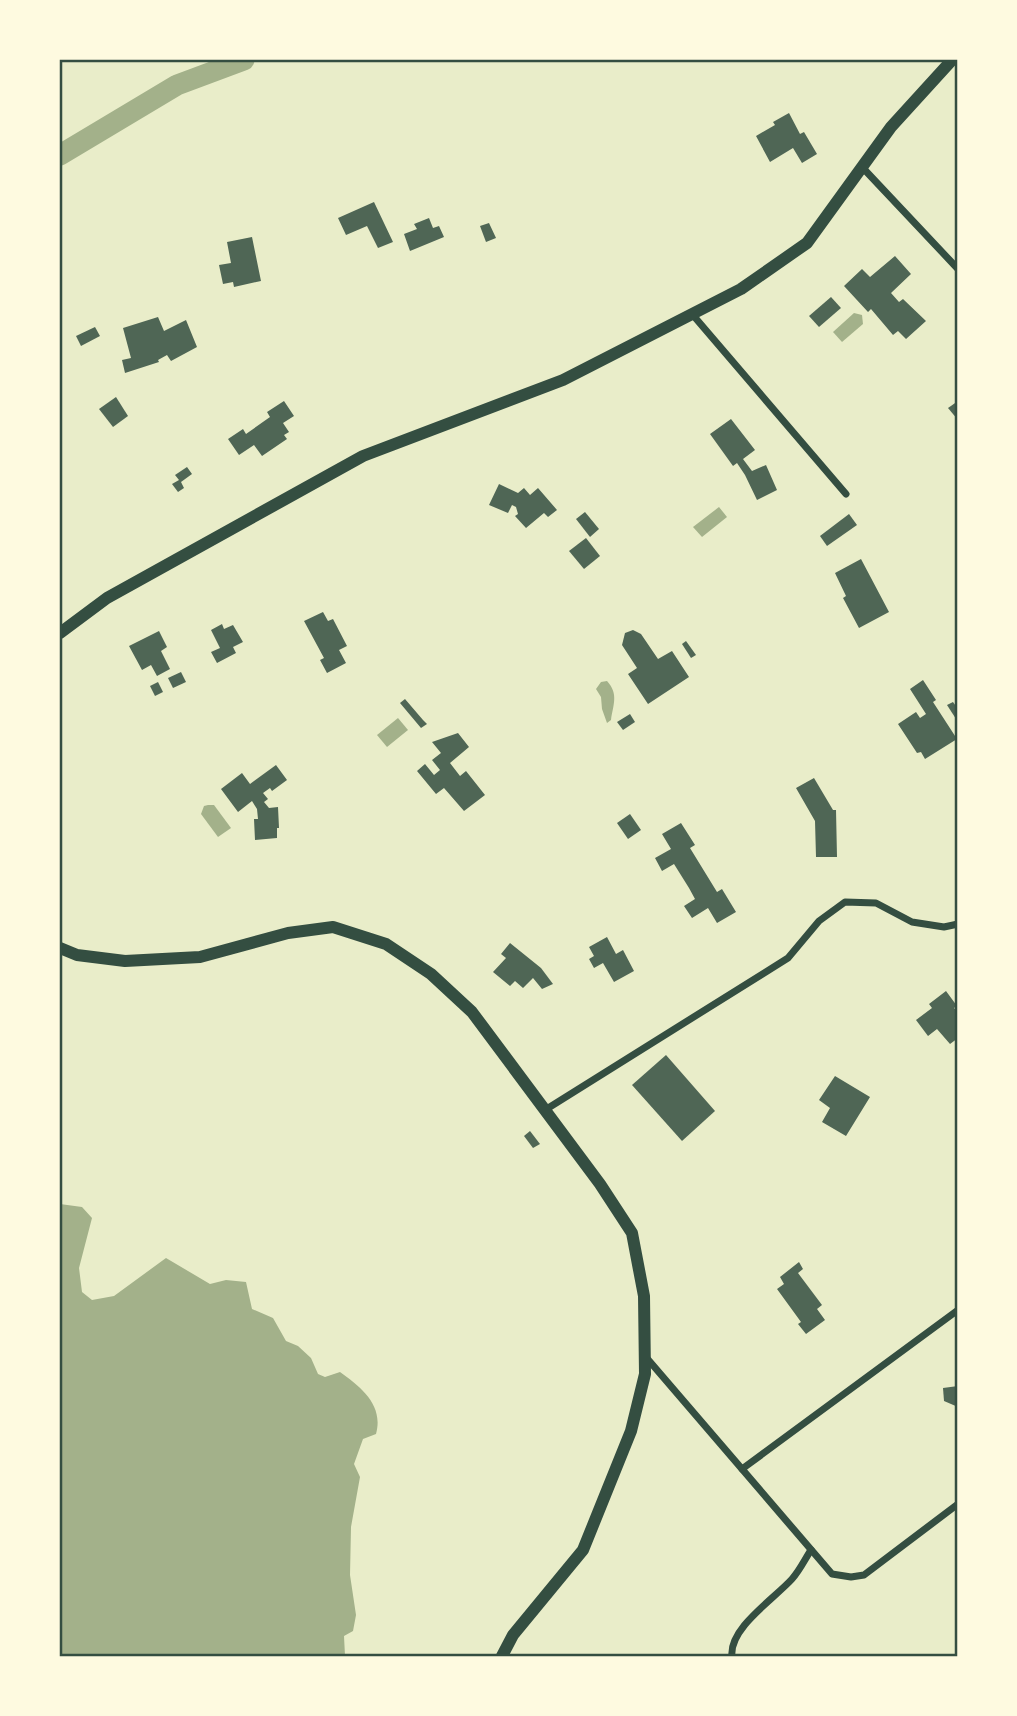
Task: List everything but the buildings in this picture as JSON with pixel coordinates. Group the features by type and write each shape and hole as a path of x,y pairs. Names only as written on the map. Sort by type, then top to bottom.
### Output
{"street":[{"path":"60,634 107,598 363,456 563,380 741,289 807,243 891,127 952,60"},
{"path":"862,167 957,269"},
{"path":"692,314 846,494"},
{"path":"545,1110 788,958 819,921 845,902 876,903 912,922 944,927 957,924"},
{"path":"60,948 76,956 125,961 200,957 288,933 333,927 386,944 431,974 472,1012 600,1184 632,1233 644,1296 645,1374 631,1431 583,1549 513,1635 502,1657"},
{"path":"741,1469 957,1310"},
{"path":"645,1356 832,1574 851,1577 864,1575 957,1504"},
{"path":"732,1657 731,1647 739,1632 794,1577 811,1550"}],"shaded area":[{"path":"854,313 862,315 863,324 842,342 833,332"},
{"path":"719,507 727,517 702,537 693,527"},
{"path":"607,681 613,690 614,700 611,720 607,723 601,697 596,689 601,682"},
{"path":"398,718 408,730 387,747 377,735"},
{"path":"214,805 231,828 218,837 201,814 204,806"},
{"path":"60,1204 82,1207 92,1218 79,1268 82,1292 92,1300 114,1296 166,1258 210,1284 226,1280 246,1282 252,1309 273,1318 286,1341 298,1346 311,1358 318,1374 325,1377 340,1372 369,1398 377,1414 378,1424 376,1434 363,1439 354,1464 360,1477 351,1527 350,1575 356,1615 353,1631 344,1636 345,1656 60,1656"}],"waterway":[{"path":"60,155 177,85 244,60"}]}
